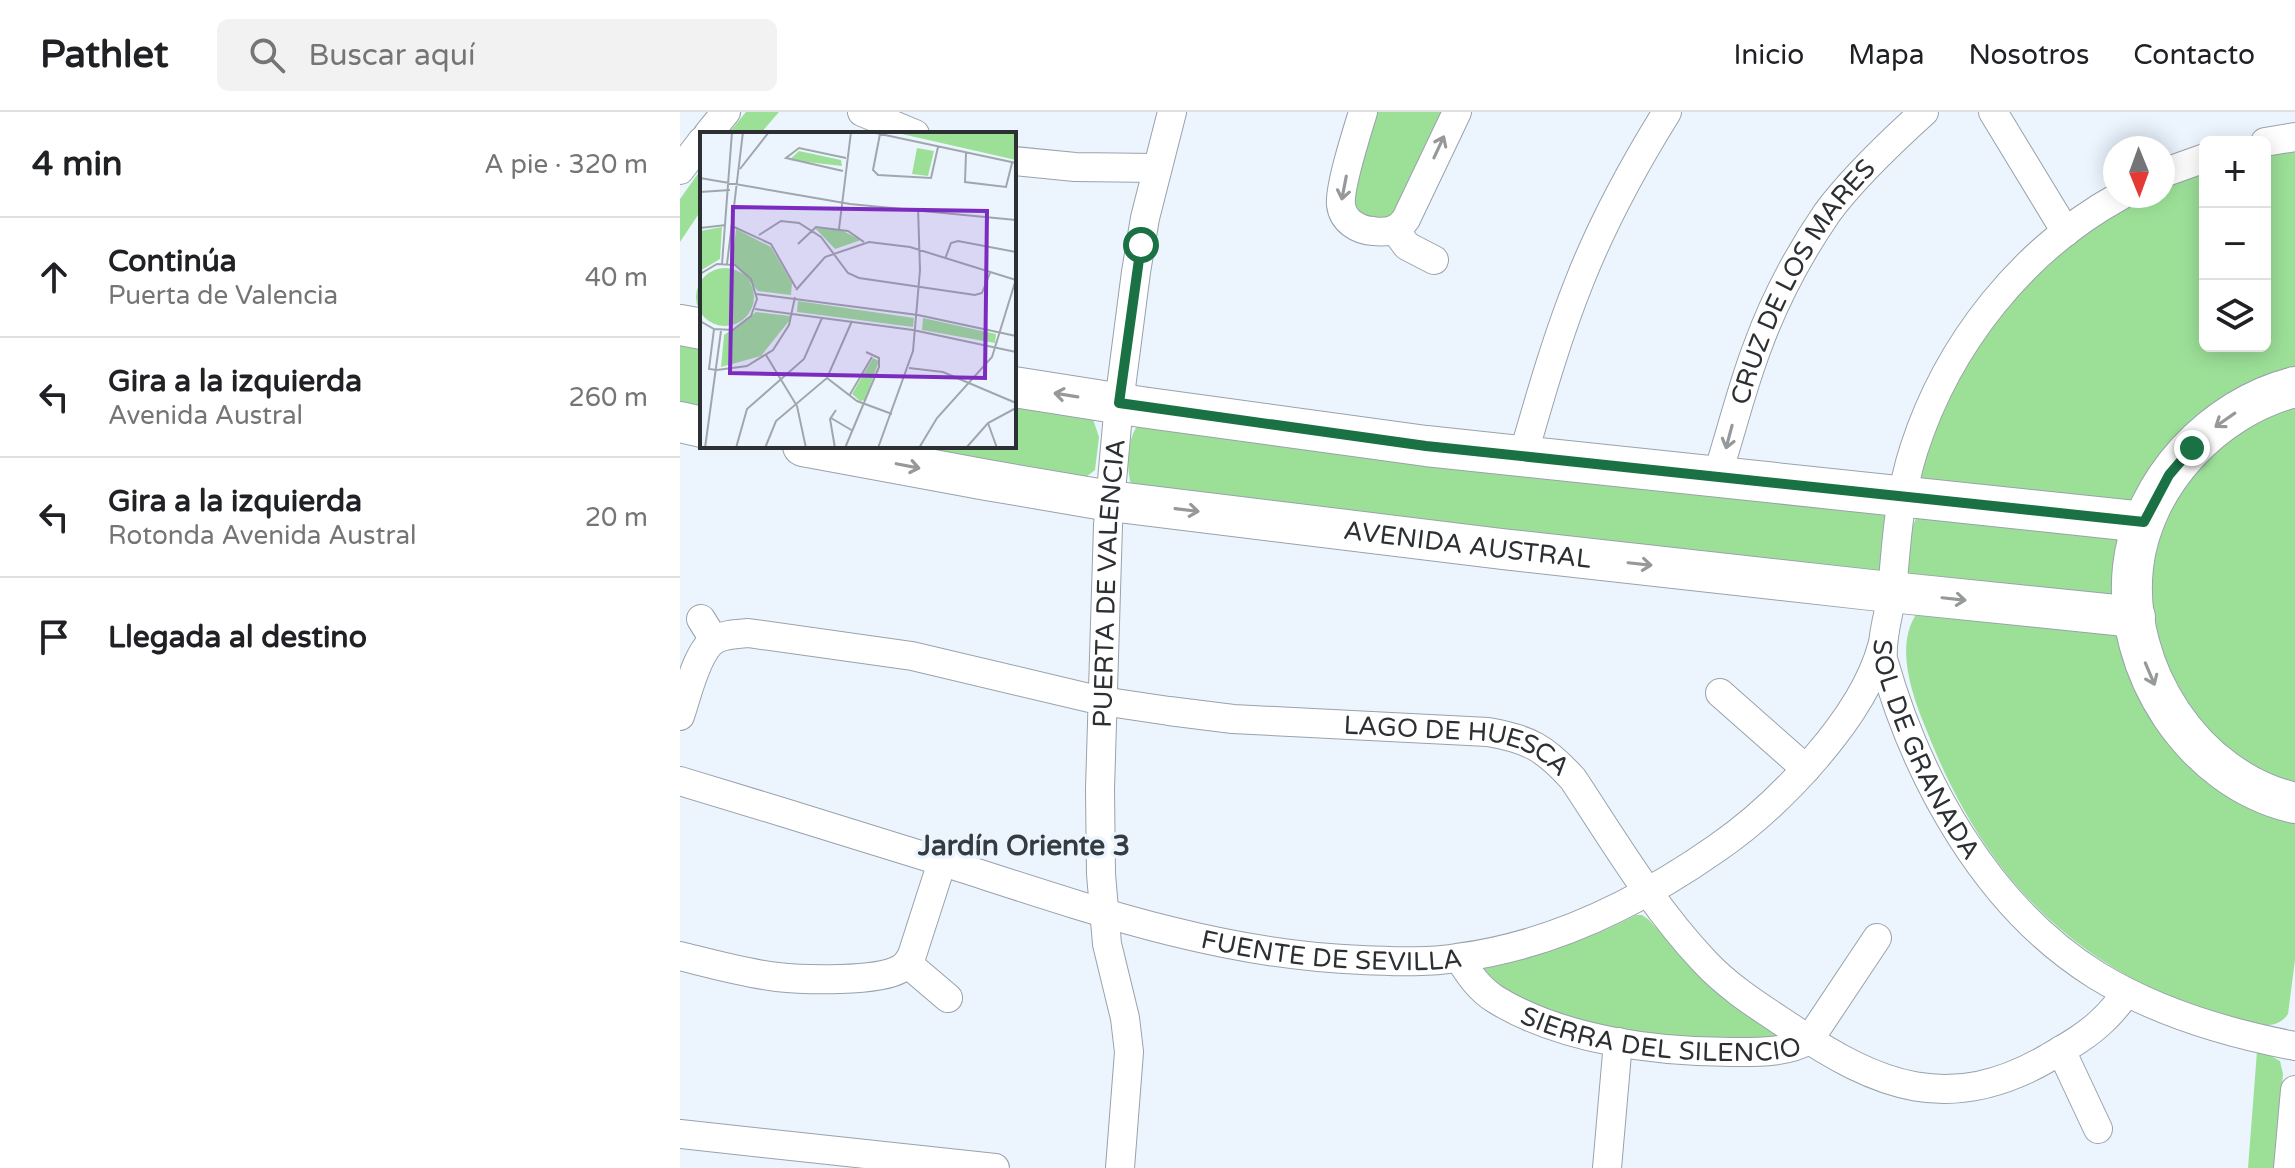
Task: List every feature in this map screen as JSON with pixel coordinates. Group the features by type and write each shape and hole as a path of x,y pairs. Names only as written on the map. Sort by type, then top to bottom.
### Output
{"main road":[{"path":"680,325 700,329"},
{"path":"1016,387 1340,435 2144,522"},
{"path":"2295,387 2264,397 2218,424 2169,475 2144,522 2133,566 2132,588 2140,646 2150,675 2162,702 2189,739 2235,777 2262,792 2295,803"},
{"path":"680,422 700,427"},
{"name":"AVENIDA AUSTRAL","path":"814,448 1110,501 1502,549 2135,617"}],"street":[{"path":"710,132 726,112"},
{"path":"862,112 910,132"},
{"name":"PUERTA DE VALENCIA","path":"1120,1168 1129,1052 1103,914 1100,789 1110,501 1138,259 1145,218 1172,112"},
{"path":"1363,112 1341,203 1344,215 1360,229 1383,232 1401,226 1413,207 1457,112"},
{"path":"1523,456 1579,281 1613,209 1667,112"},
{"name":"CRUZ DE LOS MARES","path":"1717,476 1758,345 1802,253 1829,211 1893,140 1924,112"},
{"path":"1993,112 2066,232"},
{"path":"2271,141 2295,137"},
{"path":"680,170 700,144"},
{"path":"2175,169 2199,160"},
{"path":"1016,161 1048,166 1157,168"},
{"name":"SOL DE GRANADA","path":"2103,207 2066,232 2013,281 1962,346 1935,396 1914,450 1903,496 1892,592 1882,646 1886,668 1929,779 1960,836 2010,901 2047,938 2086,969 2127,993 2201,1023 2295,1046"},
{"path":"1395,230 1407,246 1434,260"},
{"name":"LAGO DE HUESCA","path":"680,716 705,649 708,630 770,635 912,656 1102,701 1233,719 1488,732 1518,737 1541,748 1573,779 1648,891 1705,962 1734,989 1809,1040 1849,1063 1889,1080 1915,1087 1963,1090 2005,1079 2028,1070 2061,1050 2103,1020 2127,993"},
{"name":"FUENTE DE SEVILLA","path":"680,781 1103,914 1178,934 1289,954 1344,960 1394,962 1459,958 1564,931 1648,891 1731,839 1782,795 1806,769 1869,680 1882,646"},
{"path":"1720,693 1806,769"},
{"path":"680,956 777,977 813,979 890,973 908,964 942,862"},
{"name":"SIERRA DEL SILENCIO","path":"1459,958 1481,989 1512,1008 1559,1027 1618,1042 1695,1051 1745,1052 1787,1049 1809,1040 1877,938"},
{"path":"908,964 948,998"},
{"path":"1607,1168 1618,1042"},
{"path":"2061,1050 2098,1129"},
{"path":"2288,1168 2295,1090"},
{"path":"680,1134 995,1168"}],"green space":[{"path":"746,112 779,112 762,132 730,132"},
{"path":"1373,112 1447,112 1387,224 1353,213 1353,191"},
{"path":"2295,151 2295,371 2137,505 1923,484 1920,468 1957,378 2023,288 2077,240 2126,208 2175,208 2175,184 2199,174 2199,352 2271,352 2271,155"},
{"path":"700,171 700,212 680,242 680,199"},
{"path":"680,340 700,344 700,412 680,408"},
{"path":"1016,400 1093,419 1099,437 1095,470 1086,477 892,448 1016,448"},
{"path":"2295,401 2295,789 2281,785 2199,729 2154,643 2150,547 2202,457 2285,403"},
{"path":"1138,425 1879,509 1887,518 1885,557 1873,575 1131,484 1128,453"},
{"path":"1916,518 2113,534 2119,540 2115,596 1914,581 1907,570 1910,532"},
{"path":"1917,613 2120,632 2132,652 2295,821 2295,960 2288,1014 2283,1020 2270,1025 2247,1023 2202,1010 2153,989 2074,941 2041,912 2012,880 1963,808 1919,711 1910,683 1906,653 1910,626"},
{"path":"1636,915 1649,920 1704,979 1776,1034 1776,1041 1637,1038 1514,1000 1478,969 1559,947"},
{"path":"2257,1051 2280,1061 2283,1074 2274,1168 2248,1168"}],"district":[{"name":"Jardín Oriente 3","path":"1024,845"}],"route":[{"path":"1141,245 1119,403 1426,446 2144,522 2169,475 2192,448"}]}
